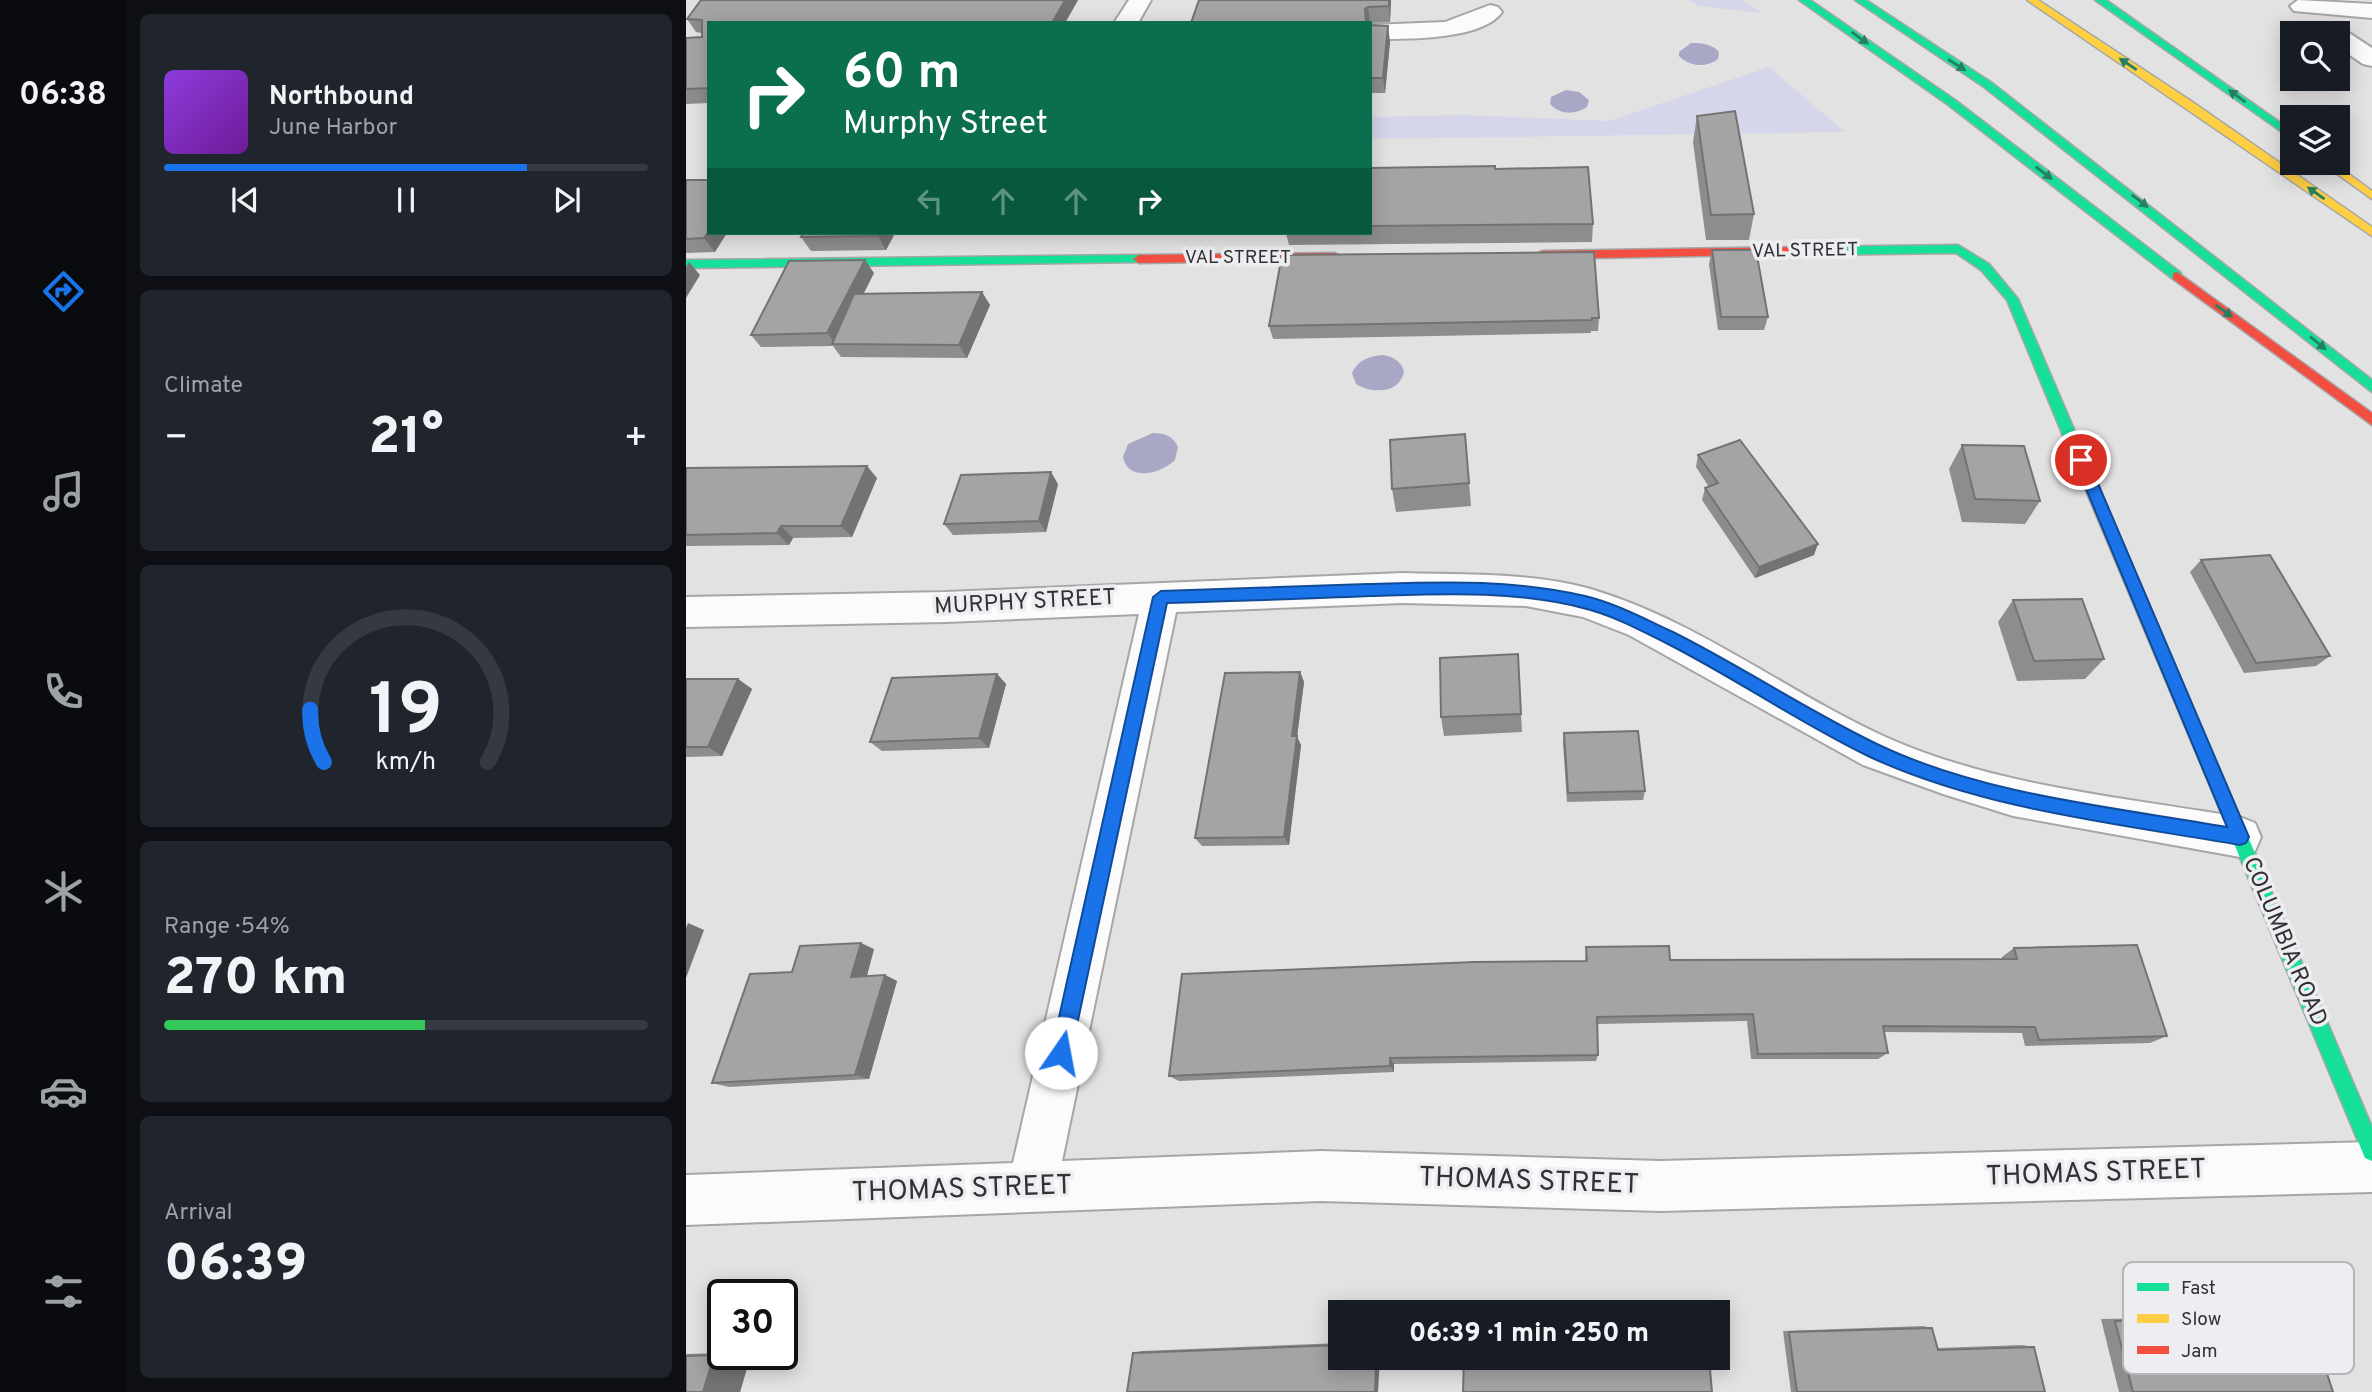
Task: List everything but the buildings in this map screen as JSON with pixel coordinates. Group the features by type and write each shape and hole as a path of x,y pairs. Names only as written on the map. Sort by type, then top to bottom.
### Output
{"main road":[{"path":"1804,0 1842,24 2009,146 2191,287 2372,420"},
{"path":"1860,0 1988,85 2372,387"},
{"path":"2032,0 2190,105 2372,232"},
{"path":"2100,0 2280,128"},
{"path":"2344,175 2372,196"},
{"name":"VAL STREET","path":"1522,255 1958,249"},
{"name":"COLUMBIA ROAD","path":"1958,249 1972,256 1999,280 2017,309 2372,1151"},
{"name":"VAL STREET","path":"686,264 1357,257"}],"street":[{"path":"1127,21 1140,0"},
{"path":"2300,3 2372,11"},
{"path":"2300,3 2321,21"},
{"path":"1372,32 1447,31 1466,25 1490,12"},
{"path":"2350,44 2372,59"},
{"name":"MURPHY STREET","path":"686,612 946,607 1463,587 1526,591 1586,603 1642,624 1877,752 1943,776 2013,797 2240,837"},
{"path":"1032,1187 1161,597"},
{"name":"THOMAS STREET","path":"686,1200 1321,1176 1661,1186 2372,1167"}],"shaded area":[{"path":"1689,0 1743,0 1762,13 1699,6"},
{"path":"1691,43 1713,47 1719,52 1718,59 1703,65 1683,60 1679,52"},
{"path":"1769,67 1845,132 1372,139 1372,117 1462,115 1609,121"},
{"path":"1566,90 1579,92 1589,100 1587,107 1568,113 1554,108 1550,104 1551,97"},
{"path":"1383,355 1396,360 1404,371 1397,384 1391,388 1377,390 1356,384 1352,373 1357,365 1369,358"},
{"path":"1153,433 1174,440 1178,447 1175,460 1154,472 1138,473 1131,470 1123,457 1128,444"}],"traffic: fast":[{"path":"1804,0 1951,102 2177,276"},
{"path":"1860,0 1988,85 2372,387"},
{"path":"2100,0 2280,128"},
{"path":"1804,251 1958,249 1985,267 2012,299 2078,455"},
{"path":"686,264 1139,259"},
{"path":"2211,769 2372,1151"}],"traffic: slow":[{"path":"2032,0 2190,105 2372,232"},
{"path":"2343,175 2372,196"},
{"path":"2078,455 2211,769"}],"traffic: jam":[{"path":"1542,255 1804,251"},
{"path":"1139,259 1335,257"},
{"path":"2177,276 2372,420"}],"route":[{"path":"1061,1053 1161,597 1463,587 1526,591 1586,603 1642,624 1699,653 1754,687 1877,752 1943,776 2013,797 2240,837 2081,460"}]}
